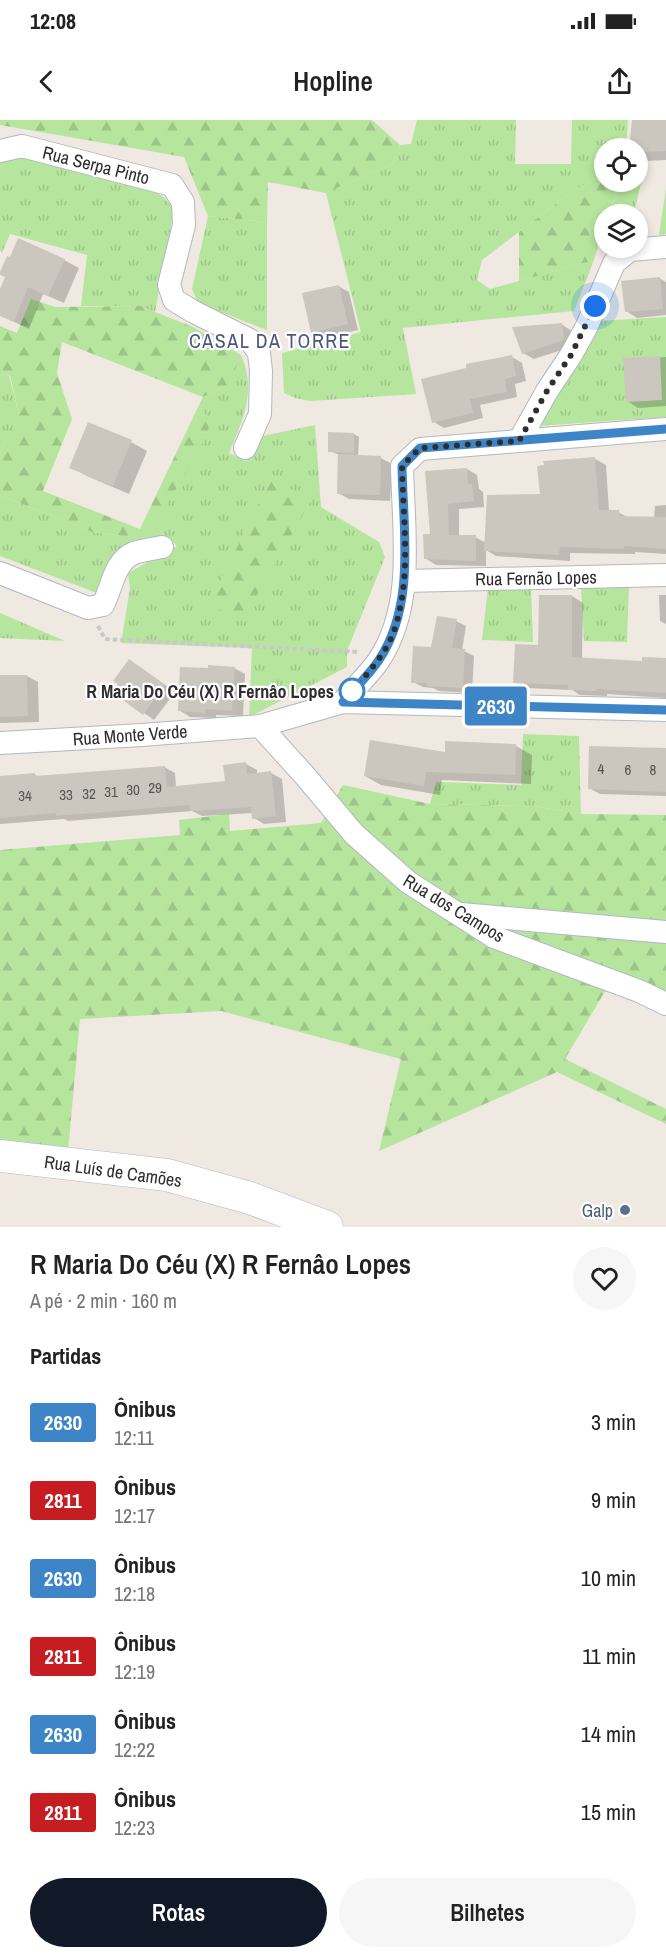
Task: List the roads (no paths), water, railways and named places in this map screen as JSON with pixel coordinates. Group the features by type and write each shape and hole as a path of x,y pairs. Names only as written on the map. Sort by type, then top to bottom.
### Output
{"main road":[{"name":"Rua Luís de Camões","path":"0,1156 167,1175 250,1198 327,1227"}],"street":[{"name":"Rua Serpa Pinto","path":"0,151 22,146 172,185 183,202 184,225 169,285 174,300 250,340 259,354 260,414 245,448"},
{"path":"519,441 586,328 614,263 630,250 666,247"},
{"path":"343,702 379,661 394,632 405,581 402,466 420,448 666,429"},
{"path":"0,573 88,608 103,605 118,566 125,559 133,554 162,548"},
{"name":"Rua Fernão Lopes","path":"405,581 666,575"},
{"name":"Rua Monte Verde","path":"0,743 260,726 343,702 666,710"},
{"name":"Rua dos Campos","path":"260,726 354,834 408,882 494,937 639,991 666,1004"},
{"path":"456,914 666,932"}],"place":[{"name":"R Maria Do Céu (X) R Fernâo Lopes","path":"352,691"},
{"name":"Galp","path":"625,1210"}],"district":[{"name":"CASAL DA TORRE","path":"270,340"}]}
